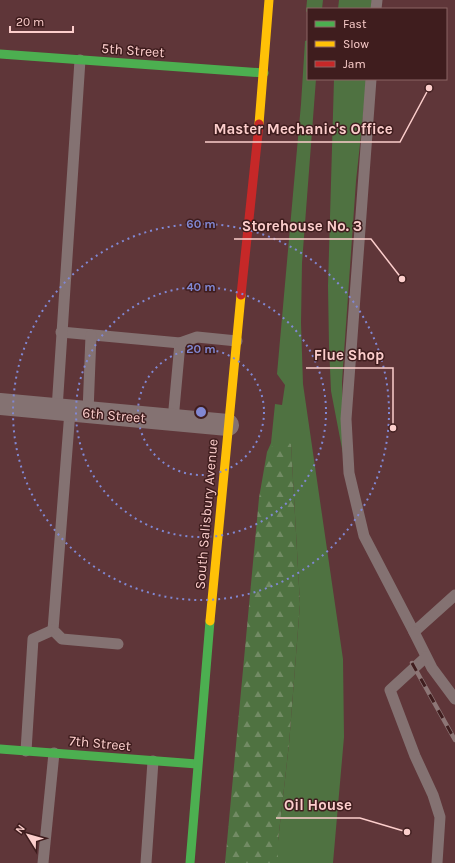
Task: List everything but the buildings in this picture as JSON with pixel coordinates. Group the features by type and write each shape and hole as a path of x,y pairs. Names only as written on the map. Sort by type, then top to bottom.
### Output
{"main road":[{"name":"South Salisbury Avenue","path":"190,863 197,764 228,425 264,73 269,0"},
{"name":"5th Street","path":"0,54 264,73"},
{"name":"7th Street","path":"0,749 197,764"}],"street":[{"name":"6th Street","path":"0,404 228,425"}],"lane":[{"path":"71,411 61,332 80,60"},
{"path":"371,80 346,419 349,472 364,536 432,668 455,699"},
{"path":"61,332 180,343 197,337 236,341"},
{"path":"90,335 71,411 53,630 62,639 118,644"},
{"path":"173,420 180,343"},
{"path":"414,632 455,595"},
{"path":"26,751 33,639 53,630"},
{"path":"426,657 390,690 415,756 433,795 440,816 437,863"},
{"path":"43,863 54,753"},
{"path":"146,863 153,761"}],"green space":[{"path":"307,0 323,0 322,8 307,8 307,12 306,11"},
{"path":"339,0 372,0 371,8 338,8"},
{"path":"307,40 307,80 316,80 302,263 301,323 303,384 343,659 344,737 333,863 278,863 278,841 289,744 300,604 291,444 267,452 271,443 275,404 282,405 285,385 277,374 301,104 305,41"},
{"path":"334,80 367,80 356,181 342,382 344,459 331,391 328,286"},
{"path":"279,439 291,444 300,604 289,744 278,841 278,863 225,863 259,498 267,452"}],"railway":[{"path":"412,663 455,740"}],"traffic: fast":[{"path":"0,54 264,73"},
{"path":"190,863 210,621"},
{"path":"0,749 197,764"}],"traffic: slow":[{"path":"259,124 269,0"},
{"path":"210,621 241,295"}],"traffic: jam":[{"path":"241,295 259,124"}],"place":[{"name":"Master Mechanic's Office","path":"429,88"},
{"name":"Storehouse No. 3","path":"402,279"},
{"name":"Flue Shop","path":"393,428"},
{"name":"Oil House","path":"407,832"}]}
